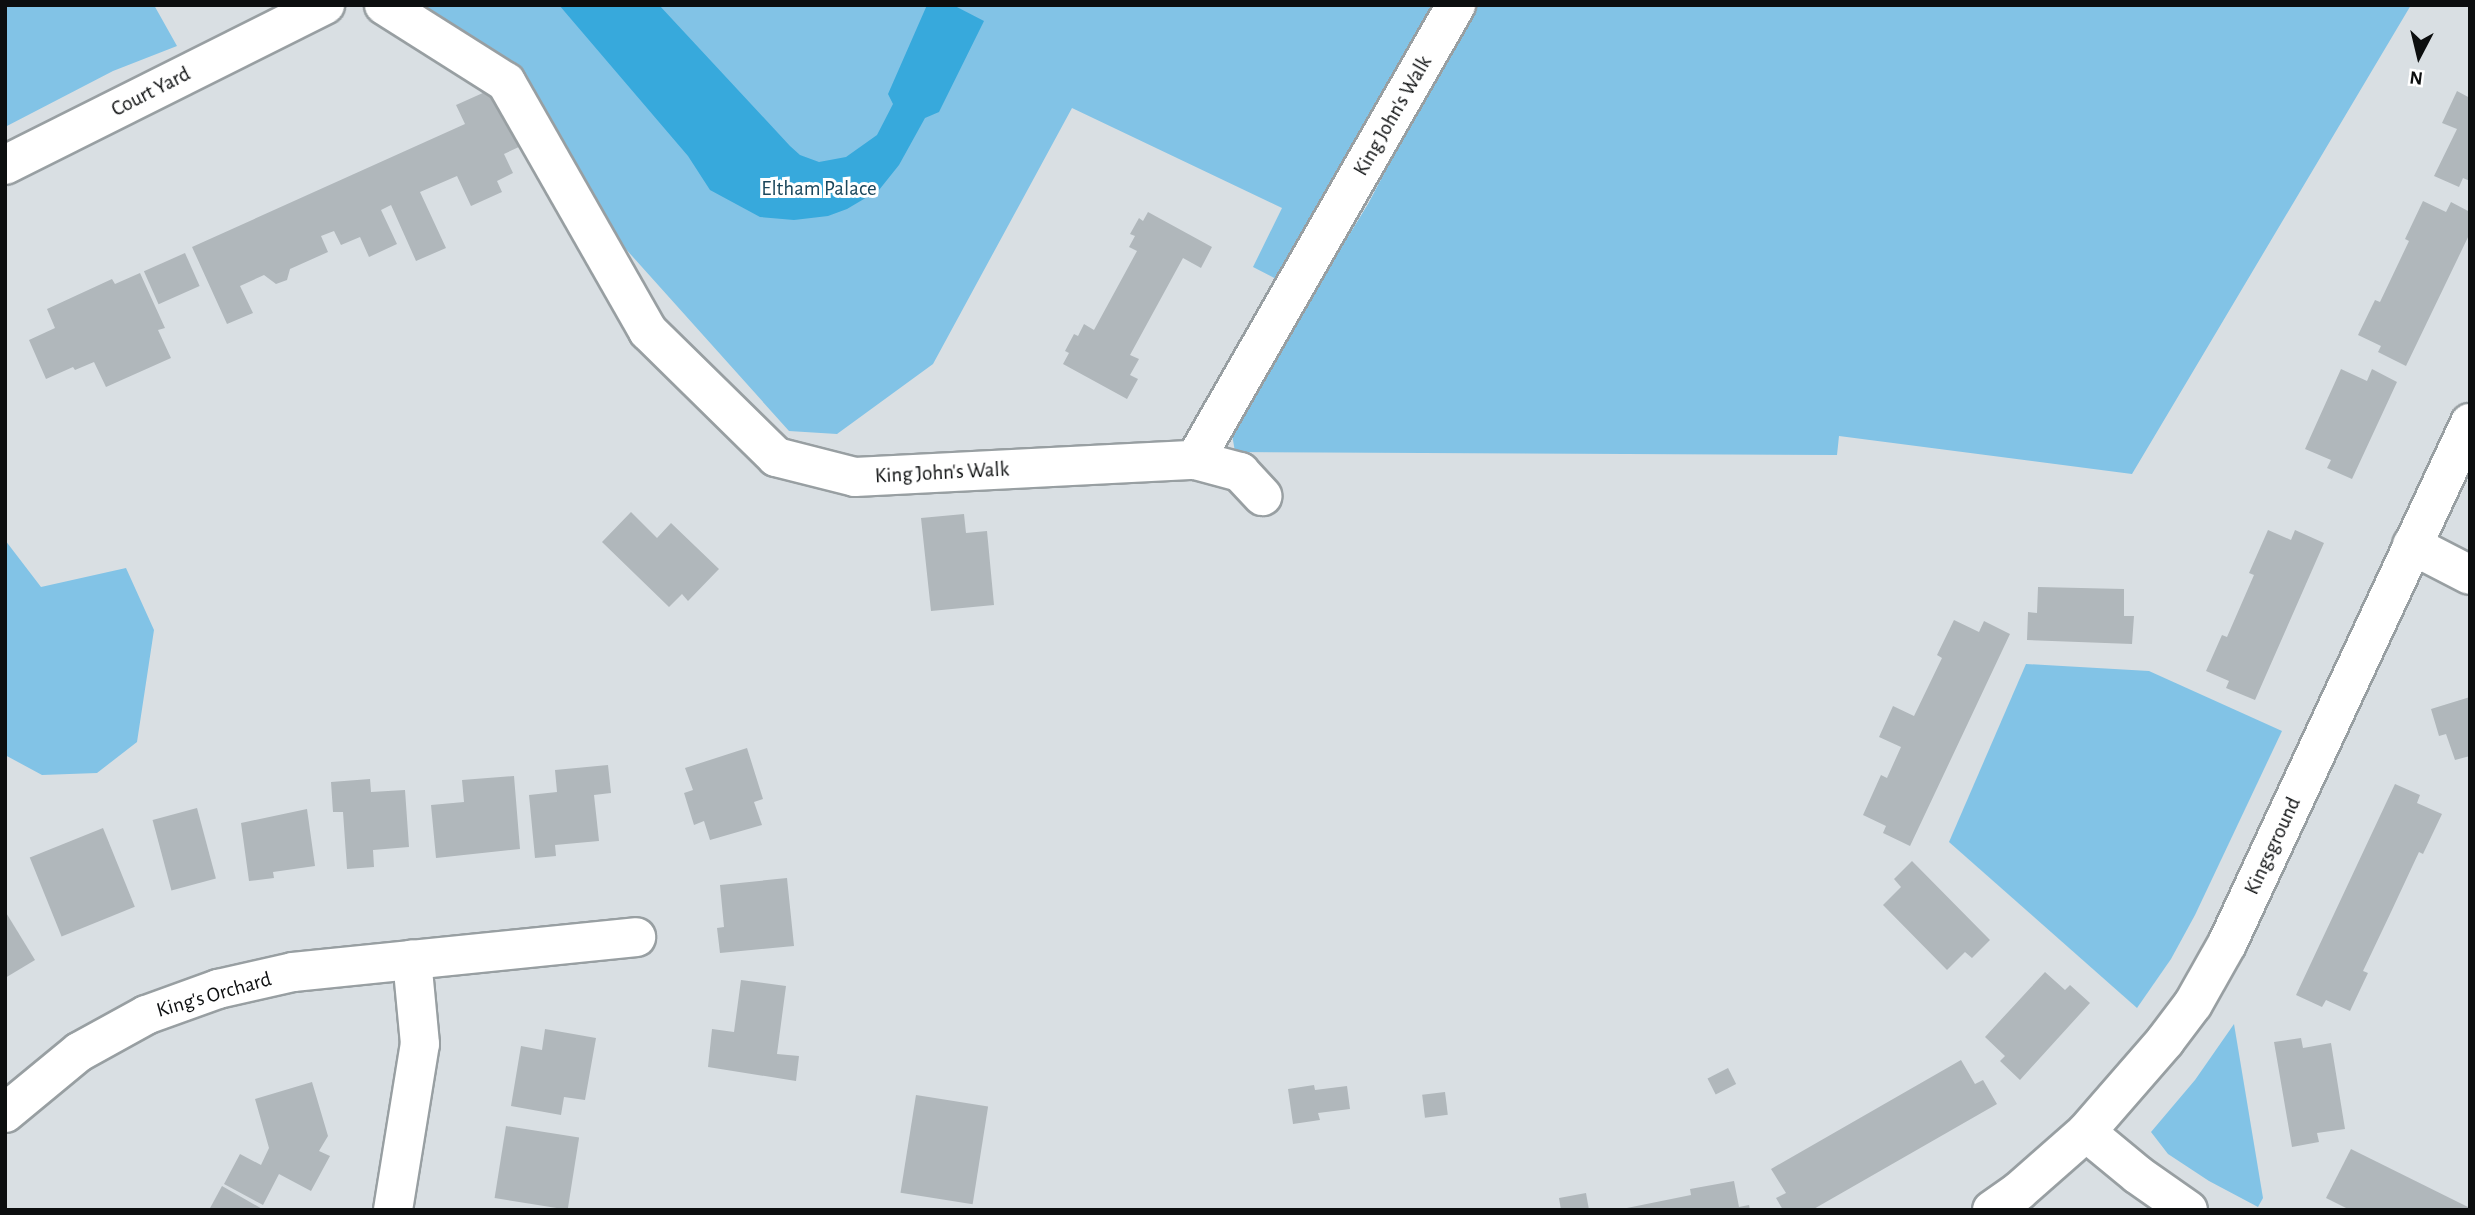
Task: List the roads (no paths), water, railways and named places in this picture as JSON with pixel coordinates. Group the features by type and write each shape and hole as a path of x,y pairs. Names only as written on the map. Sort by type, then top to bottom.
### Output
{"street":[{"name":"King John's Walk","path":"384,5 506,82 648,331 776,457 855,477 1195,460 1456,5"},
{"name":"Court Yard","path":"5,165 306,10"},
{"name":"Kingsground","path":"1992,1210 2019,1191 2086,1132 2165,1041 2193,1004 2220,956 2470,423"},
{"path":"1195,460 1240,472 1262,496"},
{"path":"2412,545 2470,575"},
{"name":"King's Orchard","path":"5,1113 79,1052 146,1015 218,989 293,972 636,937"},
{"path":"393,1210 420,1044 412,959"},
{"path":"2086,1132 2138,1175 2188,1210"}],"park label":[{"name":"Eltham Palace","path":"819,189"}]}
